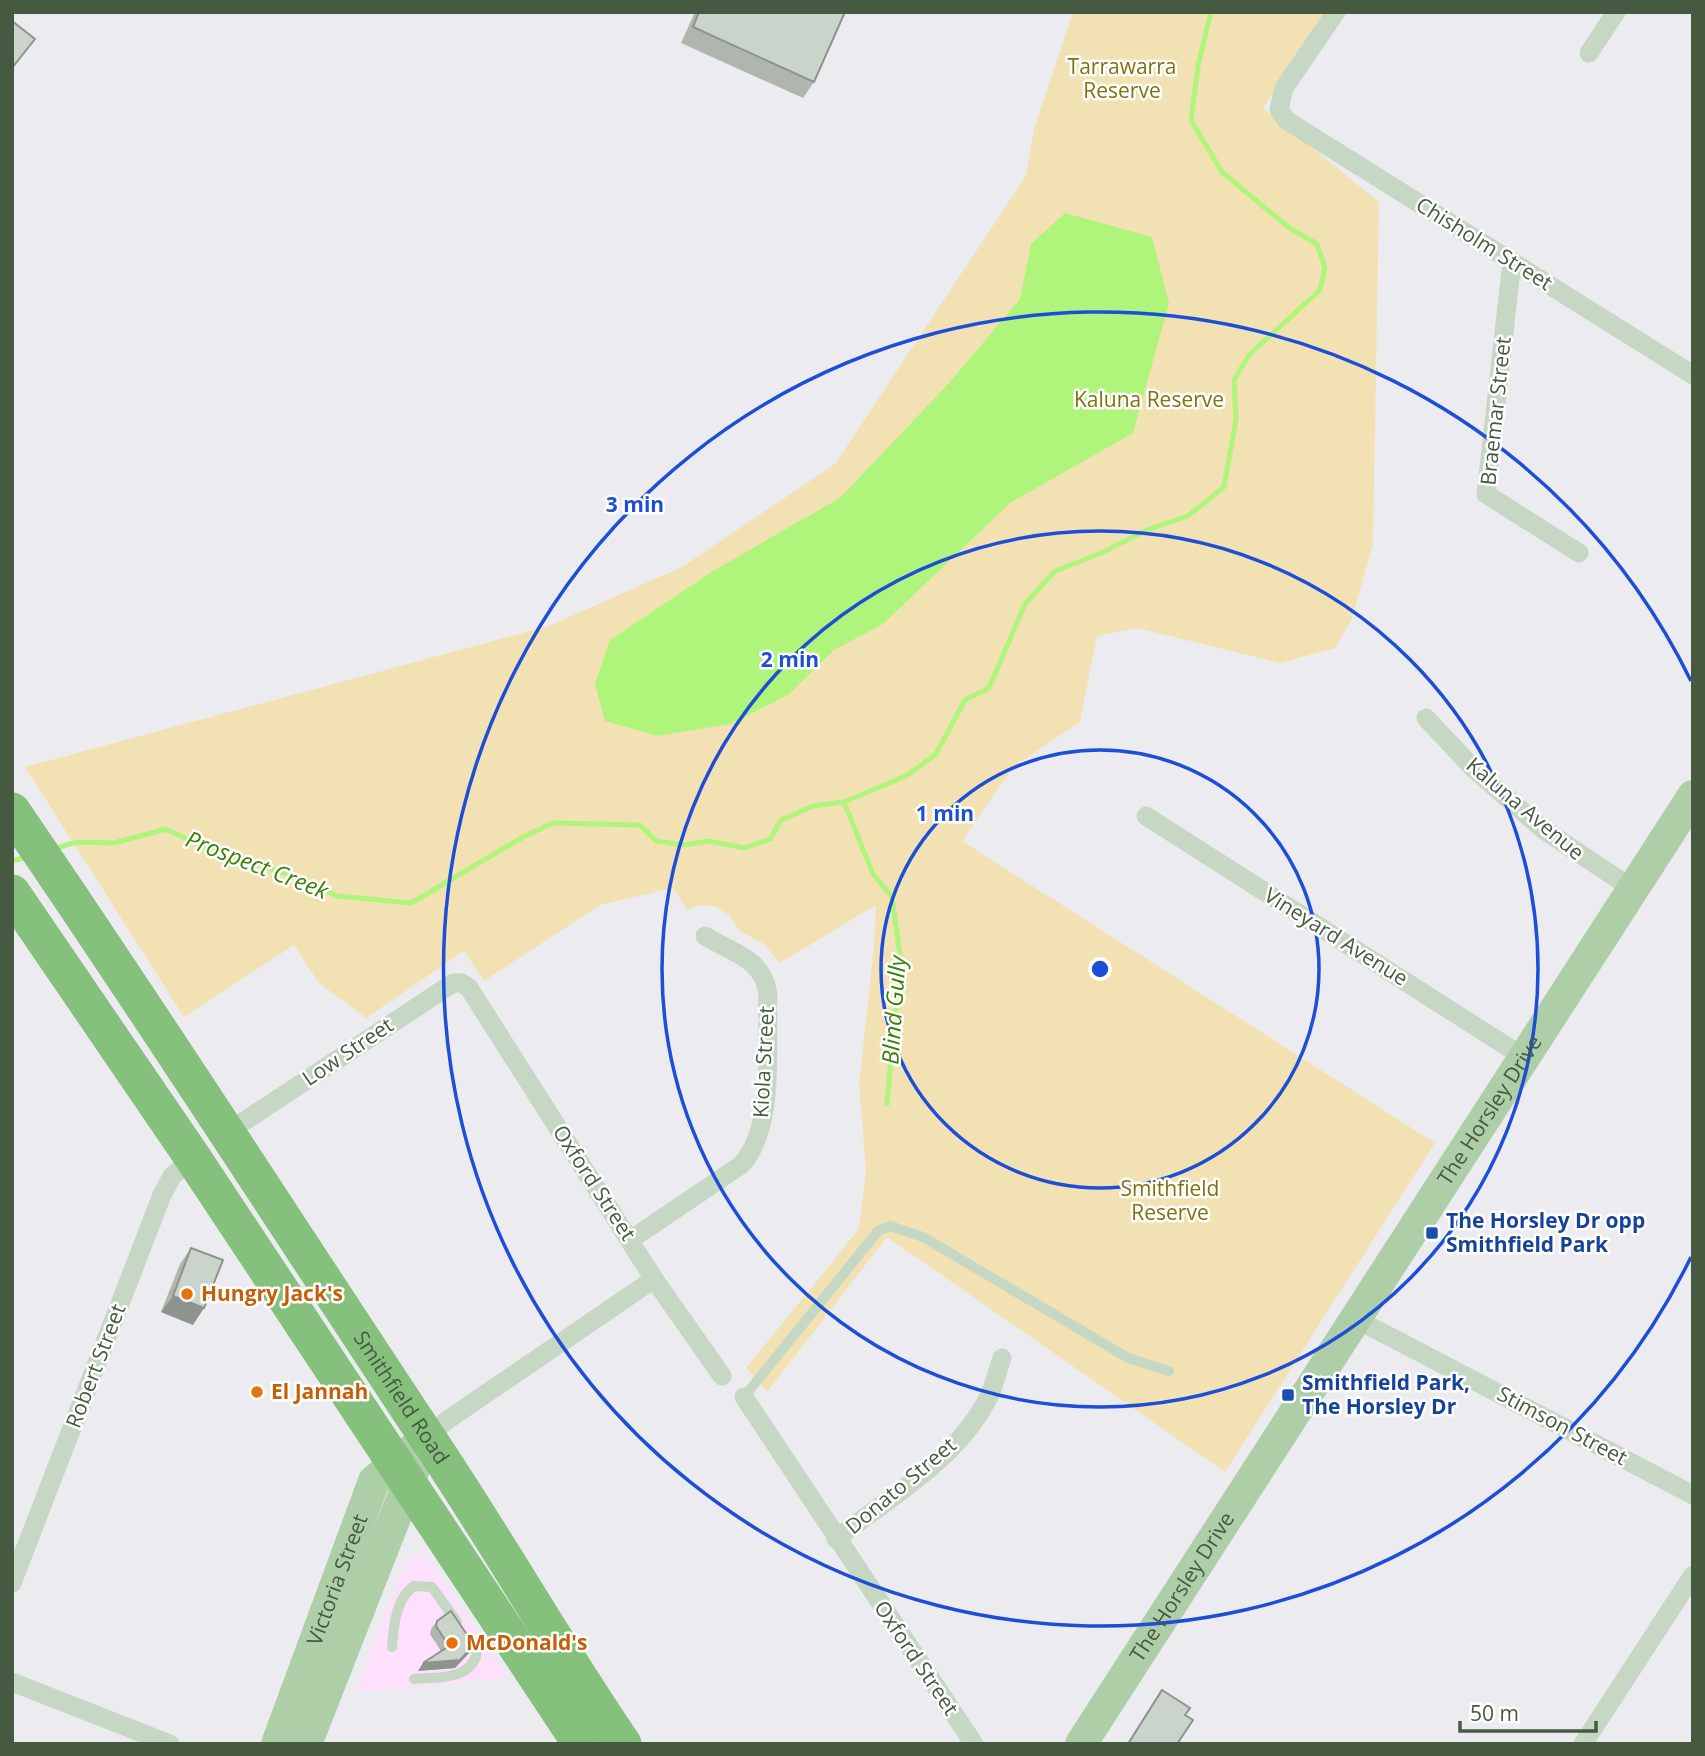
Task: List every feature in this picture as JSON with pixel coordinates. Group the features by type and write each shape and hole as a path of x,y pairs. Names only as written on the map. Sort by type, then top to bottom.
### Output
{"highway":[{"name":"Smithfield Road","path":"12,811 228,1132 428,1437 568,1664 623,1744"},
{"name":"Smithfield Road","path":"13,894 193,1158 581,1744"}],"main road":[{"name":"The Horsley Drive","path":"1081,1744 1693,796"},
{"name":"Victoria Street","path":"306,1744 400,1474 428,1437"},
{"name":"Victoria Street","path":"277,1744 374,1481 400,1474"}],"street":[{"name":"Chisholm Street","path":"1336,12 1284,88 1279,109 1293,124 1693,375"},
{"path":"1589,53 1616,12"},
{"name":"Braemar Street","path":"1511,261 1486,494 1579,553"},
{"name":"Kaluna Avenue","path":"1426,718 1474,769 1544,830 1633,889"},
{"name":"Vineyard Avenue","path":"1146,817 1525,1058"},
{"name":"Kiola Street","path":"630,1240 741,1165 753,1151 762,1124 768,995 765,979 751,960 705,936"},
{"name":"Low Street","path":"228,1132 453,983 462,983 469,988"},
{"name":"Oxford Street","path":"469,988 654,1279 722,1376"},
{"name":"Robert Street","path":"12,1583 162,1195 172,1176 193,1158"},
{"name":"Victoria Street","path":"428,1437 446,1421 654,1279"},
{"name":"Stimson Street","path":"1356,1319 1693,1494"},
{"name":"Donato Street","path":"836,1539 938,1460 967,1430 989,1394 1002,1357"},
{"name":"Oxford Street","path":"744,1396 974,1744"},
{"path":"1583,1744 1693,1575"},
{"path":"12,1682 170,1744"}],"lane":[{"path":"744,1396 878,1231 890,1226 923,1237 1128,1358 1169,1371"},
{"path":"392,1647 396,1615 404,1596 414,1586 432,1587 477,1654 472,1664 458,1675 414,1679"}],"shaded area":[{"path":"1065,213 1152,237 1169,303 1133,433 1010,503 883,624 834,650 788,695 730,724 657,736 605,721 595,684 610,640 713,571 840,498 950,382 1020,299 1031,244"},
{"path":"425,1554 507,1677 355,1693 407,1558"}],"green space":[{"path":"1073,12 1328,12 1263,108 1379,202 1373,543 1352,619 1335,648 1280,663 1137,628 1097,636 1080,722 1014,766 962,841 1435,1143 1225,1472 887,1237 767,1392 746,1368 859,1229 866,1169 859,1085 876,905 780,963 764,944 740,931 730,916 717,907 701,905 687,910 673,888 600,905 484,981 464,951 366,1018 319,983 294,945 184,1017 25,767 549,626 682,567 835,464 1026,176 1034,129"}],"building":[{"path":"699,12 845,12 814,82 693,27"},
{"path":"12,21 35,39 12,68"},
{"path":"191,1248 223,1260 204,1308 173,1296"},
{"name":"McDonald's","path":"451,1611 474,1645 460,1660 423,1663 449,1646 436,1626 437,1621"},
{"path":"1162,1690 1190,1708 1185,1715 1193,1720 1177,1744 1128,1744"}],"waterway":[{"name":"Prospect Creek","path":"53,849 77,842 114,843 166,829 208,849 303,879 337,896 411,903 525,836 553,823 640,825 656,841 684,845 709,841 744,848 770,839 781,820 813,806 844,802 906,776 936,754 965,700 989,688 1025,604 1055,571 1099,554 1147,530 1188,516 1224,487 1236,419 1234,380 1249,355 1320,290 1325,268 1317,244 1288,227 1222,172 1191,120 1198,66 1211,12"},
{"name":"Blind Gully","path":"844,802 873,874 892,897 900,956 887,1104"},
{"name":"Prospect Creek","path":"12,861 27,857"}],"place":[{"name":"The Horsley Dr opp Smithfield Park","path":"1432,1233"},
{"name":"Hungry Jack's","path":"187,1294"},
{"name":"El Jannah","path":"257,1392"},
{"name":"Smithfield Park, The Horsley Dr","path":"1288,1395"},
{"name":"McDonald's","path":"452,1643"}],"park label":[{"name":"Tarrawarra Reserve","path":"1122,79"},
{"name":"Kaluna Reserve","path":"1149,400"},
{"name":"Smithfield Reserve","path":"1170,1201"}]}
